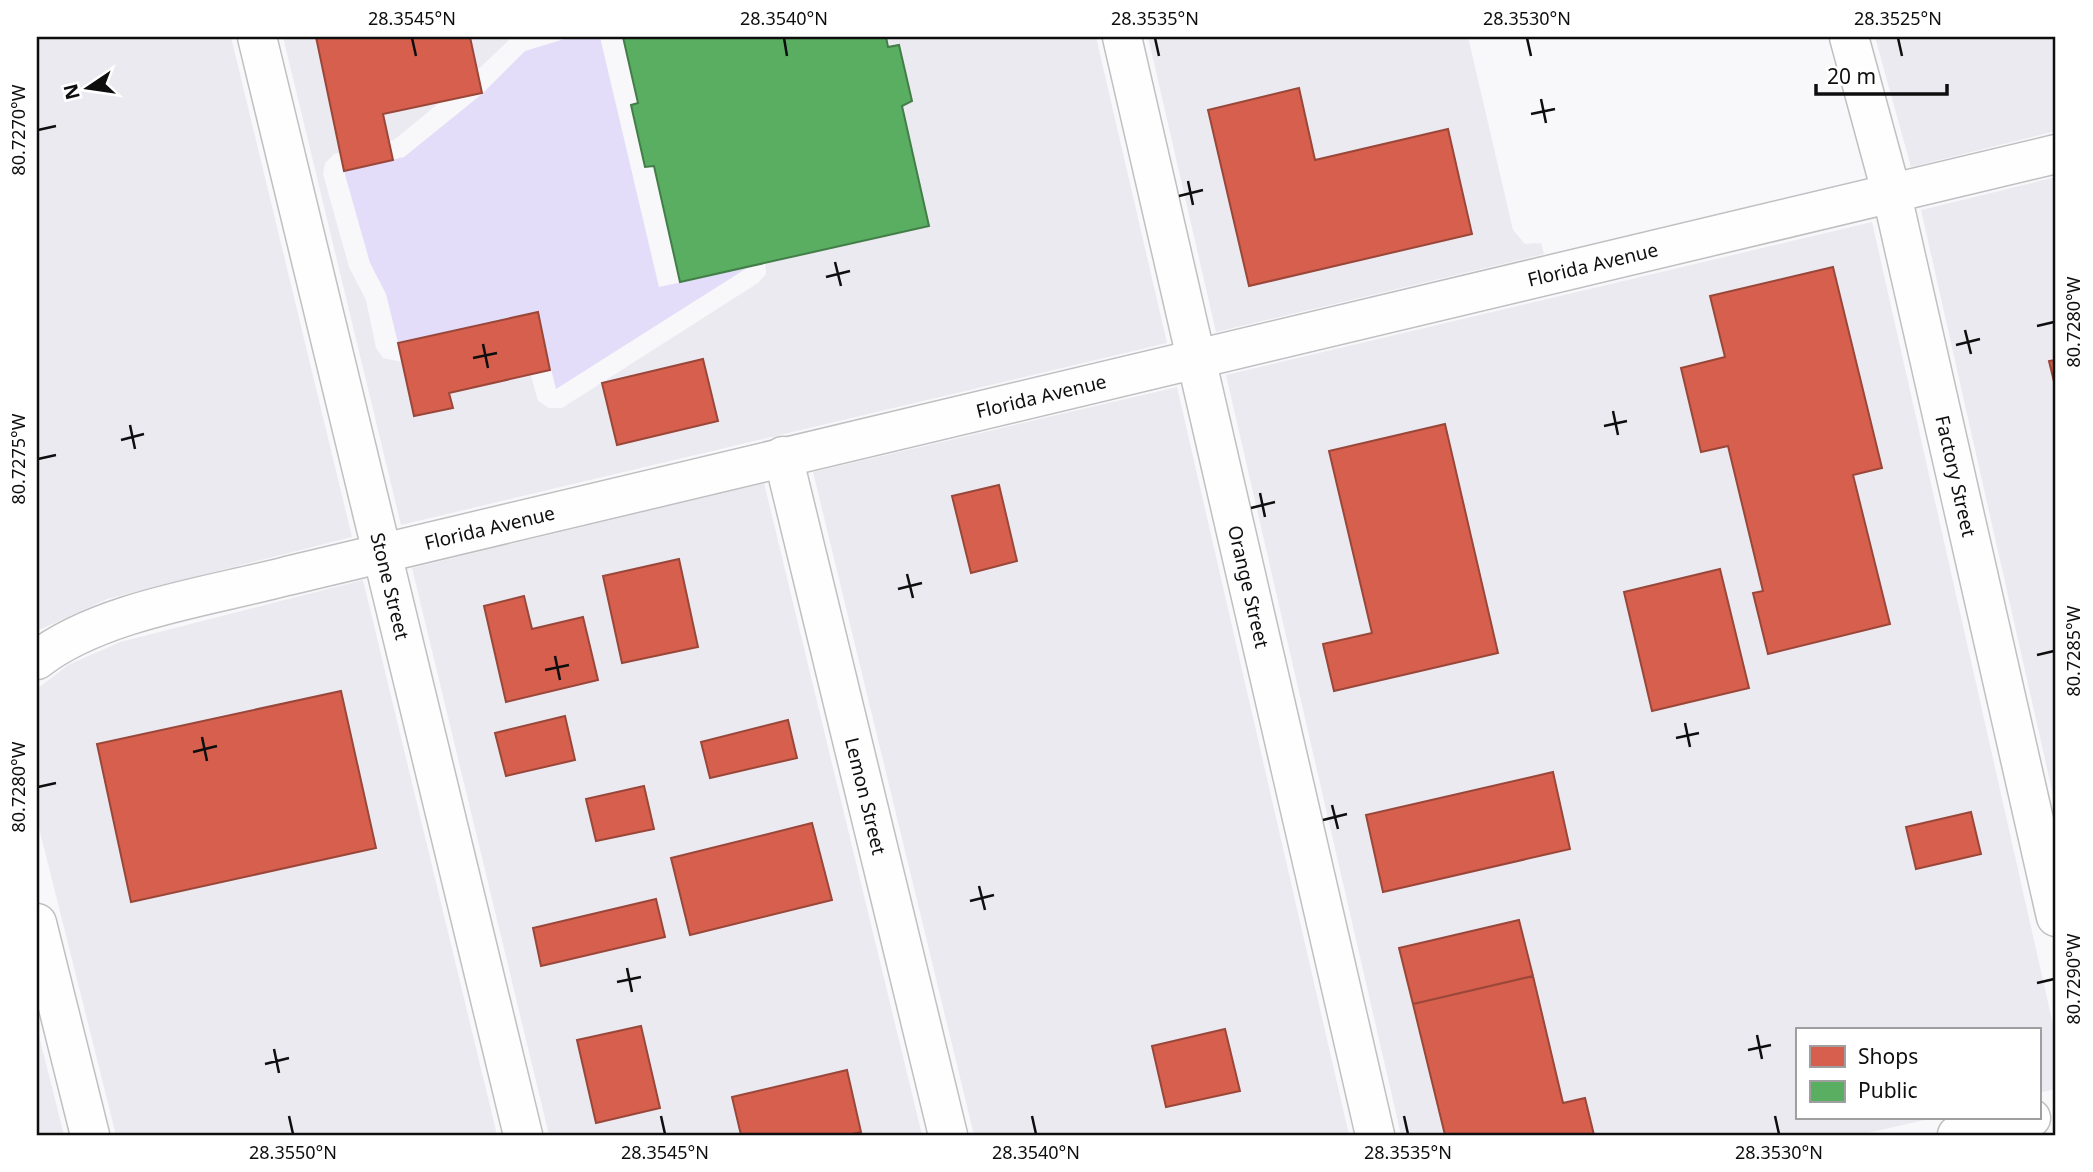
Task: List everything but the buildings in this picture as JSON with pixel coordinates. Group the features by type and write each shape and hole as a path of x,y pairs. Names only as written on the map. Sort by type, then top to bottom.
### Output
{"street":[{"name":"Stone Street","path":"257,37 523,1135"},
{"name":"Orange Street","path":"1122,37 1375,1135"},
{"name":"Factory Street","path":"1849,37 1892,195 2056,917"},
{"name":"Florida Avenue","path":"37,660 54,646 113,621 382,553 2056,154"},
{"name":"Lemon Street","path":"783,456 948,1135"},
{"path":"37,923 90,1135"},
{"path":"1957,1135 2022,1120"}],"shaded area":[{"path":"37,37 231,37 352,537 107,599 37,631"},
{"path":"283,37 512,37 467,80 394,140 334,154 325,163 323,174 349,267 366,300 376,348 383,358 402,362 520,336 538,401 549,408 562,408 758,283 766,274 765,256 749,248 676,264 622,37 1096,37 1167,343 401,525"},
{"path":"571,37 600,37 659,287 747,268 556,389 537,312 398,343 386,294 370,263 344,171 404,157 482,94 525,51"},
{"path":"1148,37 1468,37 1513,230 1525,244 1541,243 1544,254 1216,332"},
{"path":"1875,37 2056,37 2056,131 1911,167"},
{"path":"2056,177 2056,808 1921,210"},
{"path":"1872,222 2056,1038 2056,1089 2040,1093 2040,1028 1796,1028 1796,1120 1924,1120 1859,1135 1401,1135 1226,375"},
{"path":"1177,387 1349,1135 974,1135 813,472"},
{"path":"764,483 922,1135 549,1135 412,568"},
{"path":"363,580 497,1135 116,1135 37,820 37,689 68,665 120,642"},
{"path":"37,1028 64,1135 37,1135"}]}
